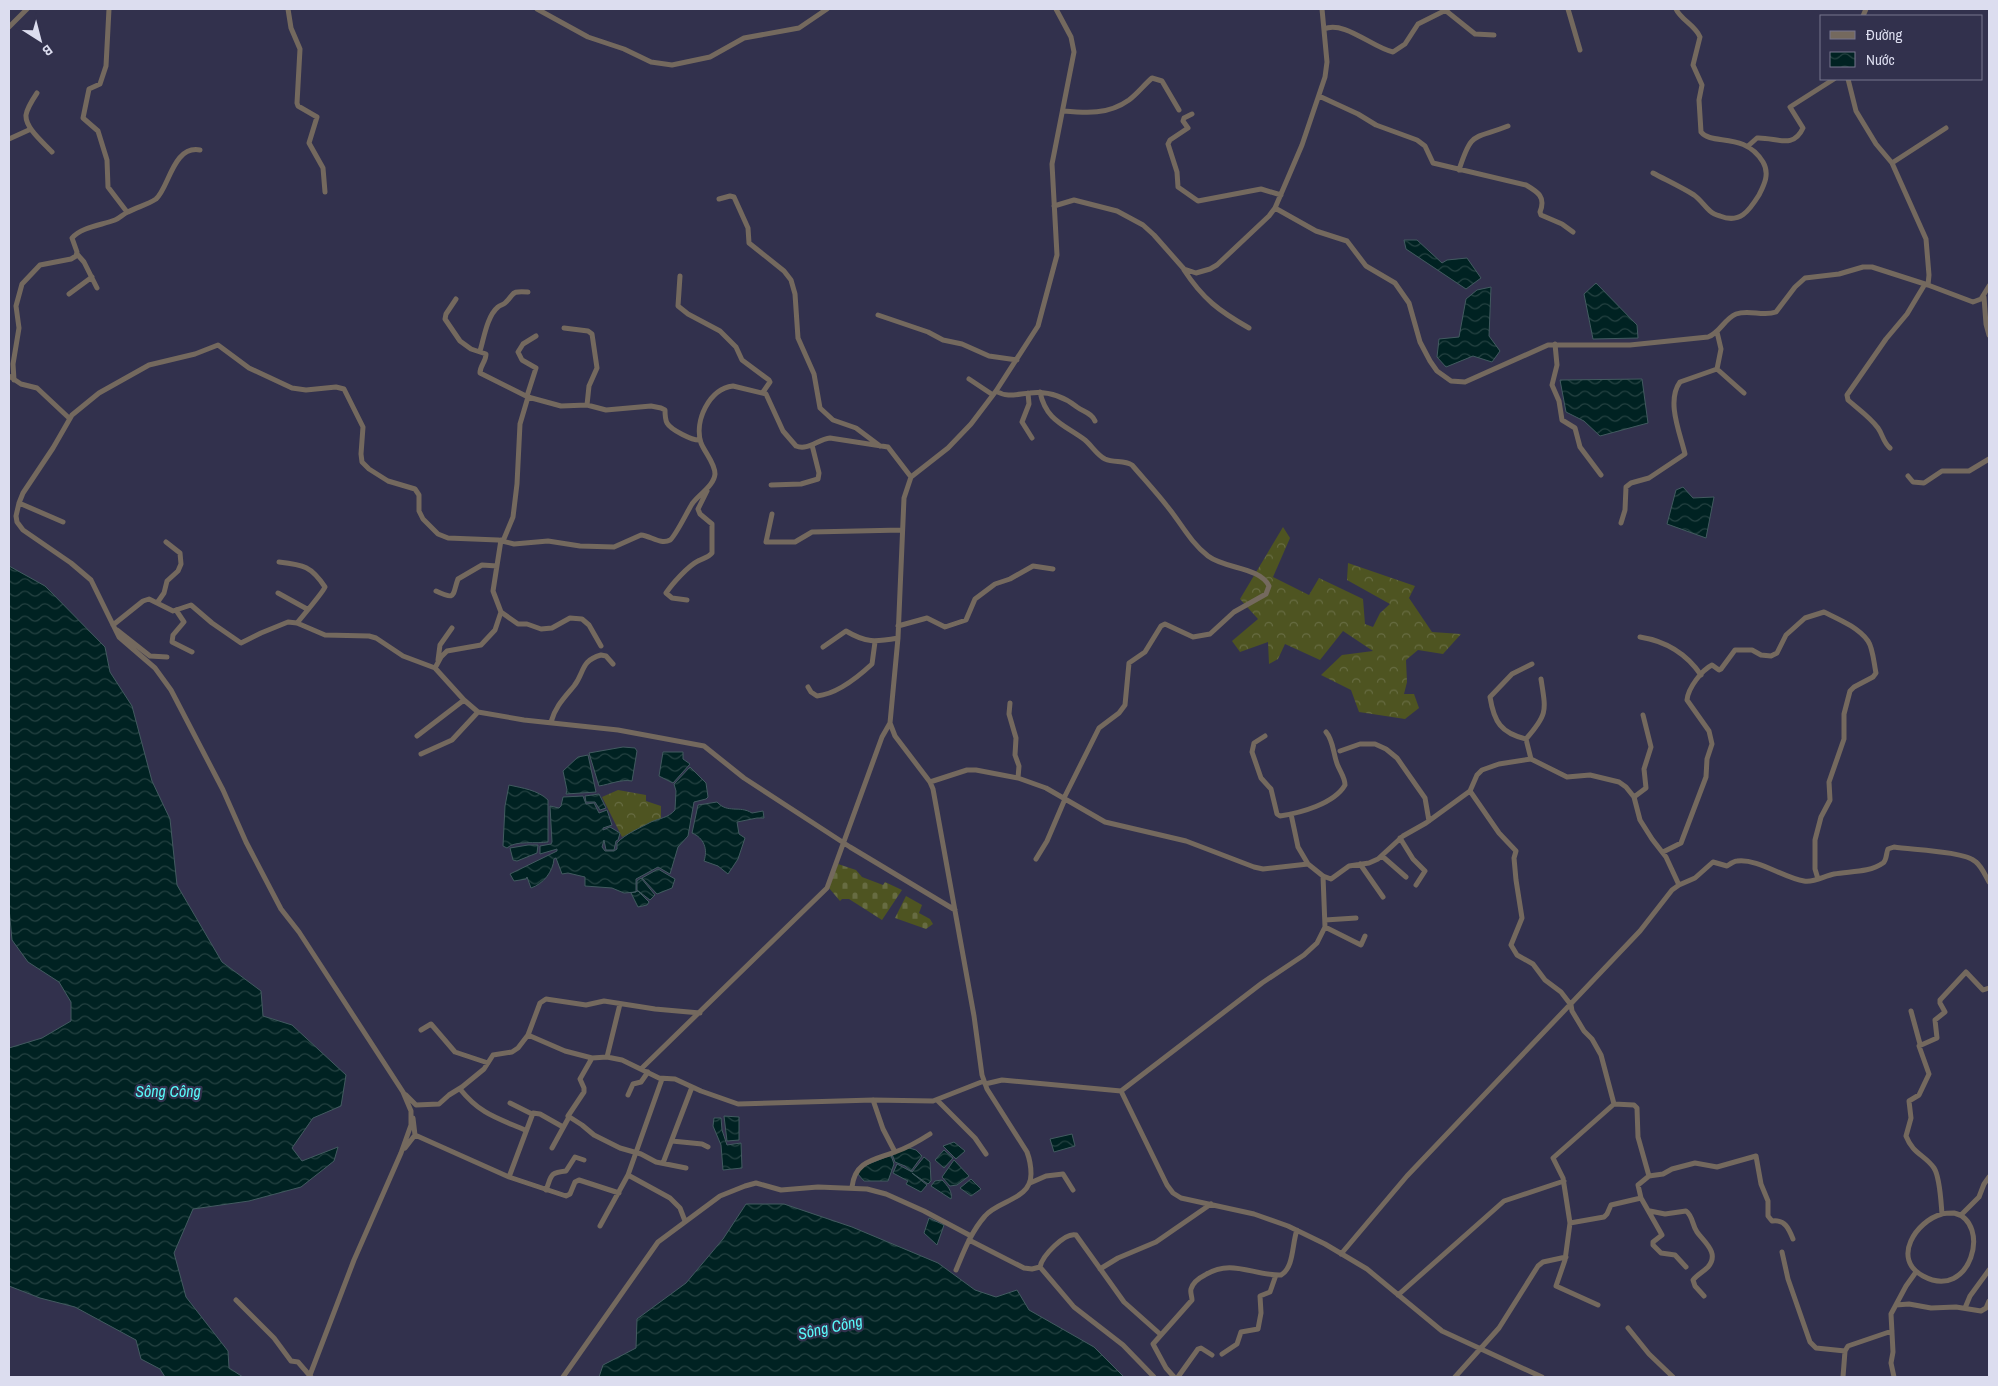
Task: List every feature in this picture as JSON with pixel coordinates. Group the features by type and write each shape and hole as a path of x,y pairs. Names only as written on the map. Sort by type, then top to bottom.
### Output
{"street":[{"path":"9,27 27,9"},
{"path":"109,9 106,66 100,84 89,89 83,116 98,131 107,160 108,186 127,212"},
{"path":"288,9 291,28 300,49 297,103 298,106 317,118 309,143 323,168 325,192"},
{"path":"537,9 588,37 624,49 651,62 672,64 710,57 744,38 799,28 827,9"},
{"path":"642,1068 827,888 882,737 890,723 898,638 903,505 911,477 934,460 958,438 994,393 1035,333 1057,256 1052,164 1074,52 1071,37 1056,9"},
{"path":"1184,269 1196,273 1210,269 1265,221 1275,208 1302,144 1326,70 1322,9"},
{"path":"1568,9 1580,50"},
{"path":"1653,173 1703,202 1712,213 1728,219 1737,219 1754,202 1762,189 1767,174 1763,162 1748,146 1730,139 1707,137 1701,132 1699,100 1702,85 1693,65 1700,37 1695,29 1678,14 1676,9"},
{"path":"1324,29 1334,27 1392,52 1405,44 1418,24 1446,10 1474,34 1494,35"},
{"path":"1063,111 1093,113 1107,111 1129,100 1152,78 1162,81 1179,110"},
{"path":"1748,146 1757,138 1794,140 1803,128 1790,107 1832,80"},
{"path":"1848,80 1856,110 1876,144 1892,163 1927,243 1926,284 1907,314 1886,339 1847,395 1848,400 1876,425 1883,440 1890,448"},
{"path":"37,93 26,115 27,120 31,128 52,152"},
{"path":"1319,96 1358,114 1376,125 1417,140 1425,146 1433,163 1526,185 1541,195 1543,205 1540,212 1541,215 1562,224 1573,232"},
{"path":"1192,114 1184,118 1183,121 1188,128 1170,140 1168,144 1178,187 1198,201 1261,189 1281,195"},
{"path":"1459,170 1468,144 1472,140 1484,133 1508,126"},
{"path":"9,139 31,128"},
{"path":"1892,163 1946,128"},
{"path":"97,288 84,262 77,254 72,240 74,235 117,219 158,197 168,175 180,159 190,150 200,150"},
{"path":"719,199 730,196 734,197 748,228 749,243 784,271 791,280 795,294 798,338 814,374 820,408 832,420 856,428 880,446"},
{"path":"1054,206 1074,200 1117,211 1143,225 1184,269 1201,294 1220,310 1249,328"},
{"path":"1275,208 1316,231 1347,242 1366,266 1395,283 1409,303 1413,323 1424,352 1437,370 1451,381 1465,382 1541,347 1555,344 1607,346 1652,344 1708,337 1717,332 1727,320 1737,314 1776,312 1799,282 1810,276 1839,274 1868,266 1926,284 1972,302 1981,299 1989,286"},
{"path":"69,418 37,388 11,378 19,328 16,306 22,284 40,265 71,259 77,254"},
{"path":"680,276 678,304 680,308 690,316 720,331 736,347 742,360 769,380 770,382 763,392"},
{"path":"69,294 92,277"},
{"path":"480,351 492,315 498,307 504,305 510,295 517,291 528,292"},
{"path":"1984,296 1986,324 1989,335"},
{"path":"456,298 446,314 445,320 460,341 472,349 486,354 480,373 527,397 561,406 587,405 606,410 647,406 661,408 665,410 669,426 692,440 700,440"},
{"path":"878,316 928,332 943,340 962,344 989,356 1017,360"},
{"path":"564,328 588,331 592,334 596,368 589,386 587,405"},
{"path":"1717,332 1721,349 1717,369"},
{"path":"536,336 523,344 518,352 522,360 536,368 520,424 513,518 502,541 493,594 500,612 518,624 527,624 541,629 552,628 570,618 582,619 589,625 601,646"},
{"path":"1555,344 1557,365 1552,385 1560,405 1561,418 1564,422 1575,428 1580,447 1601,475"},
{"path":"401,1153 416,1135 414,1122 403,1092 299,932 281,909 246,842 224,790 175,696 159,672 123,642 91,580 20,526 16,516 19,503 28,484 53,448 69,418 100,393 149,365 195,354 218,345 249,368 292,388 306,390 336,386 344,389 363,427 361,458 365,466 388,481 415,489 419,496 418,508 420,515 426,523 443,537 502,541 514,544 548,540 580,546 614,547 641,535 661,541 669,541 676,535 680,522 692,505 710,484"},
{"path":"1717,369 1744,393"},
{"path":"1621,523 1625,510 1626,487 1631,483 1648,478 1685,454 1673,401 1677,385 1684,379 1717,369"},
{"path":"969,380 994,393 1005,396 1040,392 1053,394 1071,401 1092,415 1095,421"},
{"path":"687,600 672,598 666,593 696,562 712,553 712,524 700,514 698,509 715,476 700,440 700,421 708,402 716,392 733,386 763,392 768,396 783,431 792,443 800,448 812,445 822,439 830,438 890,448 900,466 911,477"},
{"path":"1036,859 1047,841 1064,798 1099,728 1119,714 1125,705 1129,663 1145,652 1160,626 1165,624 1193,638 1210,634 1234,612 1266,594 1269,586 1260,576 1220,563 1208,556 1189,537 1167,506 1132,465 1127,462 1104,458 1085,441 1066,429 1054,418 1044,404 1040,392"},
{"path":"1028,393 1029,404 1022,422 1032,438"},
{"path":"771,486 801,484 818,478 819,473 812,445"},
{"path":"1908,476 1913,482 1924,483 1942,471 1969,471 1989,459"},
{"path":"19,503 63,522"},
{"path":"772,514 766,542 795,542 812,532 902,530"},
{"path":"157,602 164,593 167,581 178,571 181,564 180,553 166,542"},
{"path":"279,562 305,566 315,572 325,587 325,590 297,623"},
{"path":"436,591 448,597 452,596 455,593 458,579 482,565 497,566"},
{"path":"898,626 923,618 930,619 944,627 966,620 975,599 995,584 1010,579 1033,566 1052,569"},
{"path":"278,593 307,609"},
{"path":"114,626 146,600 157,602 170,610 176,610 188,605 193,606 212,623 241,643 261,632 284,623 297,623 325,635 373,637 400,654 435,668 464,700 478,712 524,720 618,730 704,746 744,778 799,812 843,843 955,910"},
{"path":"176,610 184,622 173,635 172,642 192,652"},
{"path":"435,668 447,651 476,647 486,642 495,630 500,612"},
{"path":"1663,852 1682,843 1706,778 1707,758 1712,739 1709,731 1687,700 1688,694 1710,665 1719,670 1721,669 1735,650 1752,650 1767,656 1776,653 1786,635 1805,618 1824,612 1843,620 1868,642 1876,673 1874,677 1850,691 1844,714 1844,739 1829,782 1830,800 1821,817 1815,840 1815,869 1818,879"},
{"path":"114,626 150,656 167,656"},
{"path":"438,662 440,645 452,628"},
{"path":"823,647 846,631 859,639 875,642 898,638"},
{"path":"1640,637 1656,640 1683,654 1693,662 1701,675"},
{"path":"808,686 811,692 817,696 823,696 842,687 872,664 875,642"},
{"path":"551,722 563,697 574,685 586,662 601,655 606,656 613,664"},
{"path":"1526,739 1509,735 1501,727 1494,716 1490,697 1512,674 1532,664"},
{"path":"1526,739 1544,716 1545,709 1541,679"},
{"path":"417,736 464,700"},
{"path":"1010,704 1009,714 1017,741 1015,755 1019,766 1018,778"},
{"path":"420,754 452,740 478,712"},
{"path":"1634,797 1646,788 1644,769 1651,747 1643,715"},
{"path":"890,723 895,736 930,782 935,797 974,1016 980,1069 984,1083 1029,1157 1030,1183"},
{"path":"1265,736 1254,743 1252,752 1261,778 1271,789 1280,816 1312,809 1340,792 1345,785 1333,752 1332,742 1326,732"},
{"path":"882,737 895,736"},
{"path":"1526,739 1531,759"},
{"path":"1340,751 1360,744 1375,744 1386,749 1397,758 1425,798 1429,822"},
{"path":"1291,814 1298,847 1308,864 1323,876 1333,879 1349,866 1373,862 1400,838 1429,822 1470,791 1477,775 1482,770 1499,764 1531,759 1567,777 1590,775 1619,782 1626,787 1634,797 1640,820 1652,840 1663,852 1678,885"},
{"path":"930,782 967,770 1018,778 1041,785 1105,822 1186,841 1254,867 1263,869 1308,864"},
{"path":"1470,791 1500,833 1516,851 1514,858 1522,918 1511,945 1512,948 1519,956 1533,964 1545,980 1561,992 1571,1005 1580,1024 1592,1039 1602,1057 1602,1065 1614,1104"},
{"path":"1400,838 1413,859 1425,872 1416,885"},
{"path":"1341,1254 1407,1176 1640,931 1672,890 1678,885 1695,878 1714,862 1727,866 1739,861 1763,865 1803,881 1818,879 1836,873 1858,871 1882,864 1885,860 1886,852 1894,847 1969,857 1979,865 1989,882"},
{"path":"1382,856 1406,877"},
{"path":"1360,864 1383,897"},
{"path":"528,1035 565,1051 592,1058 607,1057 642,1068 662,1079 675,1079 741,1104 937,1100 984,1083 1002,1080 1121,1091 1262,983 1304,955 1317,943 1325,920 1323,876"},
{"path":"1325,920 1356,918"},
{"path":"1324,927 1360,945 1366,936"},
{"path":"1920,1044 1937,1038 1935,1020 1945,1012 1940,1000 1966,972 1983,990 1989,988"},
{"path":"403,1092 419,1106 439,1104 460,1089 495,1054 515,1050 528,1035 538,1005 546,999 583,1005 604,1001 700,1013"},
{"path":"607,1057 620,1004"},
{"path":"1911,1011 1920,1044 1920,1052 1929,1074 1923,1083 1921,1092 1909,1101 1911,1118 1906,1136 1917,1153 1936,1172 1942,1214"},
{"path":"421,1030 431,1024 455,1052 488,1063"},
{"path":"552,1148 569,1118 568,1115 584,1092 580,1079 592,1058"},
{"path":"628,1095 633,1084 641,1082 648,1072"},
{"path":"600,1226 628,1175 662,1079"},
{"path":"663,1163 692,1087"},
{"path":"460,1089 477,1108 506,1123 525,1130"},
{"path":"1121,1091 1170,1189 1181,1198 1254,1214 1297,1230 1363,1267 1442,1331 1542,1377"},
{"path":"873,1100 883,1129 895,1152"},
{"path":"937,1100 975,1138 986,1154"},
{"path":"510,1103 532,1114 535,1112 540,1114 564,1128"},
{"path":"1598,1305 1556,1286 1566,1257 1570,1223 1564,1181 1554,1161 1554,1156 1614,1104 1636,1106 1638,1137 1649,1176"},
{"path":"236,1300 274,1338 290,1360 298,1362 311,1376 354,1260 401,1153 411,1125 410,1111"},
{"path":"509,1177 532,1114"},
{"path":"569,1118 582,1125 598,1138 620,1148 653,1161 686,1168"},
{"path":"852,1187 855,1173 863,1165 895,1152 930,1134"},
{"path":"416,1135 509,1177 546,1190 568,1196 575,1182 579,1180 619,1193"},
{"path":"672,1141 702,1144 708,1147"},
{"path":"546,1190 553,1173 556,1171 566,1171 575,1156 584,1160"},
{"path":"1686,1267 1676,1255 1663,1254 1653,1245 1653,1242 1662,1235 1641,1198 1638,1183 1649,1176 1663,1174 1672,1169 1695,1163 1717,1167 1756,1156 1761,1184 1768,1201 1768,1216 1772,1220 1785,1224 1793,1239"},
{"path":"956,1270 970,1238 989,1211 1017,1197 1030,1183 1046,1176 1063,1174 1073,1190"},
{"path":"628,1175 670,1198 680,1208 685,1221"},
{"path":"1961,1215 1979,1197 1989,1177"},
{"path":"1398,1295 1504,1201 1564,1181"},
{"path":"563,1377 658,1242 720,1196 750,1184 760,1184 781,1190 852,1187 886,1194 924,1211 1024,1268 1040,1267"},
{"path":"1570,1223 1604,1217 1613,1204 1641,1198"},
{"path":"1100,1269 1118,1258 1156,1242 1210,1204"},
{"path":"1650,1211 1665,1214 1686,1211 1690,1215 1696,1231 1708,1245 1712,1255 1709,1266 1693,1280 1695,1286 1704,1296"},
{"path":"1942,1214 1961,1215 1970,1225 1972,1256 1963,1273 1938,1282 1916,1272 1908,1256 1913,1236 1924,1224 1942,1214"},
{"path":"1212,1356 1198,1348 1176,1377 1153,1346 1160,1334 1192,1300 1191,1290 1197,1280 1212,1270 1222,1267 1239,1268 1276,1275 1285,1273 1289,1268 1293,1241 1297,1230"},
{"path":"1040,1267 1043,1258 1065,1237 1072,1234 1078,1237 1126,1304 1160,1334"},
{"path":"1782,1252 1788,1279 1810,1342 1816,1348 1845,1351"},
{"path":"1455,1377 1499,1328 1538,1266 1543,1262 1566,1257"},
{"path":"1040,1267 1074,1307 1123,1345 1154,1377"},
{"path":"1965,1308 1970,1296 1989,1270"},
{"path":"1894,1377 1891,1363 1893,1352 1891,1314 1916,1272"},
{"path":"1222,1354 1237,1344 1241,1332 1258,1329 1261,1313 1260,1296 1270,1292 1276,1275"},
{"path":"1896,1305 1909,1304 1931,1308 1984,1310 1989,1301"},
{"path":"1628,1328 1648,1354 1673,1377"},
{"path":"1843,1377 1845,1351 1852,1343 1892,1331"}],"green space":[{"path":"1283,527 1290,538 1273,577 1309,595 1319,578 1363,599 1365,624 1373,627 1380,613 1390,604 1347,580 1348,563 1415,586 1409,598 1432,632 1461,634 1443,654 1418,650 1406,660 1407,682 1404,694 1414,694 1419,708 1405,719 1359,712 1351,690 1321,675 1342,655 1373,651 1343,631 1320,660 1285,644 1278,659 1269,664 1268,642 1240,652 1232,641 1258,619 1240,599"},
{"path":"618,790 646,795 646,801 661,806 661,819 622,837 602,797"},
{"path":"838,864 856,870 862,877 883,885 885,882 902,890 882,920 849,899 842,899 840,901 829,888"},
{"path":"906,896 922,905 919,913 930,919 933,924 926,929 895,918"}],"water":[{"path":"1404,240 1417,240 1442,263 1447,260 1467,258 1481,278 1466,289 1406,249"},
{"path":"1596,283 1637,325 1638,338 1593,339 1584,294"},
{"path":"1491,287 1489,336 1500,351 1492,362 1473,356 1446,367 1437,357 1439,339 1459,337 1466,299 1477,290"},
{"path":"1642,379 1648,423 1600,436 1584,421 1566,412 1560,380"},
{"path":"1683,487 1693,498 1714,497 1706,538 1667,524 1676,490"},
{"name":"Sông Công","path":"9,566 45,586 105,647 110,672 132,706 152,781 170,819 177,885 222,962 261,991 263,1016 292,1025 346,1075 341,1106 313,1118 292,1148 302,1161 338,1147 334,1161 301,1187 249,1201 193,1209 174,1253 186,1297 228,1351 229,1368 243,1377 165,1377 160,1369 141,1359 136,1340 75,1307 40,1298 9,1286 9,1048 42,1038 71,1021 71,1002 59,982 28,962 12,940 9,908"},
{"path":"623,747 635,748 637,751 632,781 620,781 599,786 589,753"},
{"path":"663,752 683,752 683,759 690,764 673,783 659,776"},
{"path":"588,755 596,792 566,794 567,790 563,771 578,757"},
{"path":"690,767 706,783 708,797 694,802 688,836 678,847 670,874 658,867 636,879 636,892 624,893 612,888 585,886 585,877 568,873 562,874 556,858 547,877 540,884 531,888 527,877 526,879 514,881 510,874 557,851 557,849 540,854 540,846 551,844 552,842 550,806 559,808 563,797 583,796 586,804 594,803 599,813 607,810 612,825 603,828 603,830 610,827 620,833 614,850 606,850 604,840 602,847 605,851 614,851 617,849 617,843 624,837 651,822 667,816 675,810 676,791 674,784"},
{"path":"509,785 535,792 548,800 548,842 521,843 507,848 503,846 505,806"},
{"path":"599,794 606,808 600,810 595,802 586,802 585,796"},
{"path":"717,802 729,809 752,813 763,811 764,818 737,822 739,834 745,838 738,859 728,874 718,866 704,861 706,852 704,844 700,838 692,833 698,805"},
{"path":"538,845 537,853 517,861 513,860 510,848"},
{"path":"658,869 675,879 672,888 657,894 642,878"},
{"path":"641,878 655,895 650,900 637,890 637,881"},
{"path":"638,891 649,902 647,905 638,907 631,893"},
{"path":"724,1116 739,1117 739,1140 727,1141"},
{"path":"714,1118 721,1118 722,1130 727,1145 741,1143 742,1168 723,1170 721,1145 713,1126"},
{"path":"1072,1134 1075,1146 1054,1152 1050,1139"},
{"path":"954,1142 965,1151 956,1159 943,1146"},
{"path":"909,1148 916,1150 922,1156 911,1171 895,1162 892,1154"},
{"path":"944,1150 953,1158 944,1168 935,1160"},
{"path":"891,1155 894,1164 888,1181 864,1181 857,1173 866,1165"},
{"path":"924,1157 930,1162 931,1181 928,1184 912,1173 927,1185 921,1192 906,1184 908,1181 893,1173 897,1164 912,1172"},
{"path":"954,1160 969,1176 957,1185 950,1186 942,1177"},
{"path":"971,1179 981,1189 971,1196 960,1188"},
{"path":"942,1180 948,1186 951,1199 931,1186 935,1181"},
{"name":"Sông Công","path":"746,1204 784,1204 852,1227 938,1263 975,1290 996,1297 1017,1290 1029,1310 1094,1347 1124,1377 599,1377 603,1365 636,1348 637,1319 686,1283 723,1239"},
{"path":"929,1218 944,1225 937,1245 924,1233"}]}
